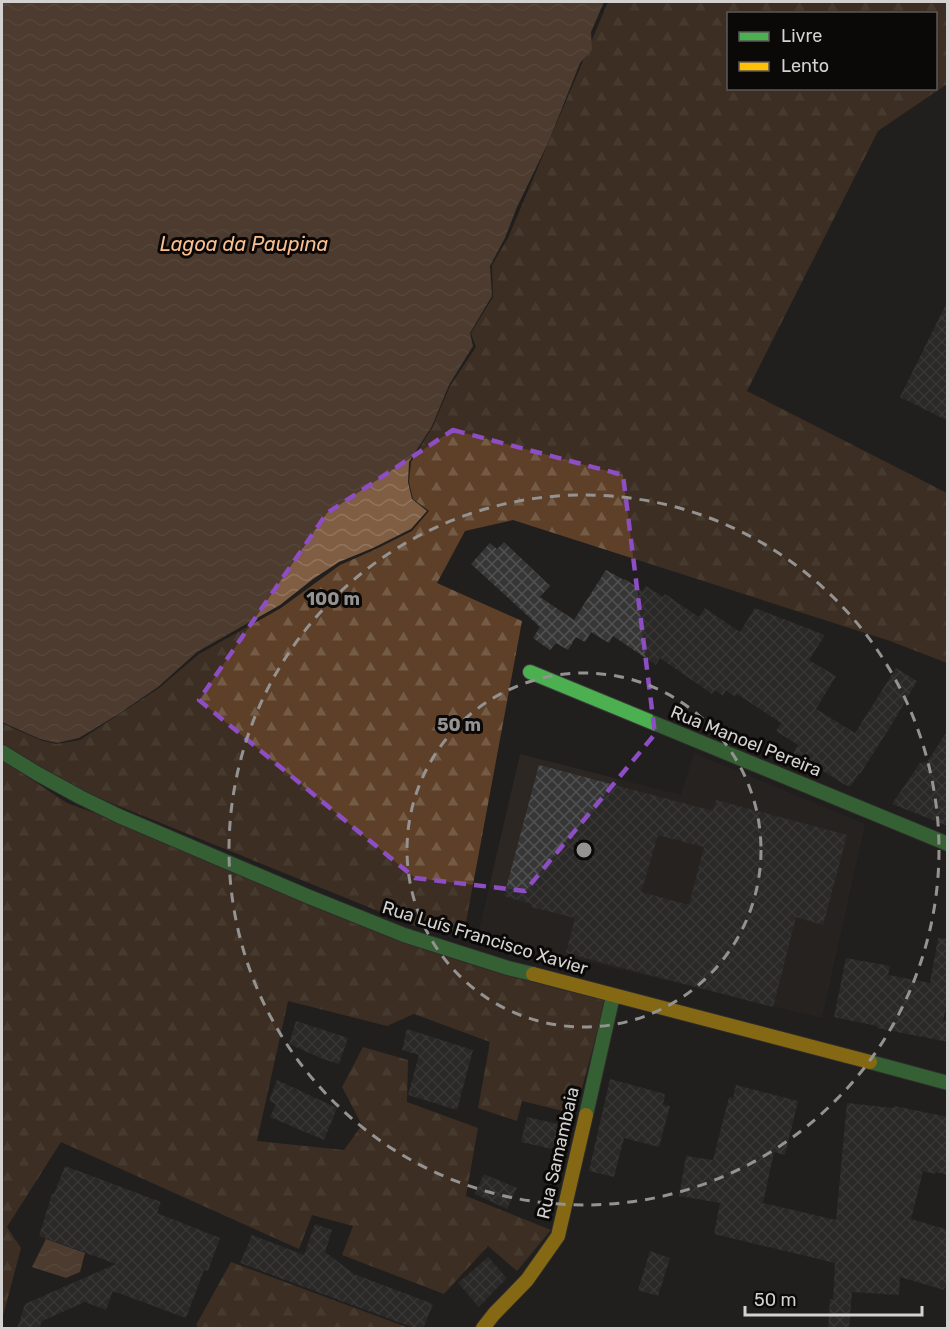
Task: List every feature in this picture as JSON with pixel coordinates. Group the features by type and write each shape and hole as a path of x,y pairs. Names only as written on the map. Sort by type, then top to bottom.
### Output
{"street":[{"name":"Rua Manoel Pereira","path":"530,672 948,844"},
{"name":"Rua Luís Francisco Xavier","path":"2,752 63,788 119,816 404,935 508,968 948,1083"},
{"name":"Rua Samambaia","path":"483,1329 490,1317 516,1292 543,1260 558,1236 613,996"}],"highlighted area":[{"path":"453,430 623,475 655,734 525,891 415,878 199,700 327,513"}],"shaded area":[{"path":"694,753 865,824 822,1018 478,935 520,754 681,795"}],"green space":[{"path":"608,2 947,2 947,84 878,131 747,391 947,493 947,663 890,641 513,520 465,531 437,583 522,621 464,933 415,926 47,777 2,748 2,723 40,740 56,744 80,740 159,688 199,654 281,608 340,565 412,531 429,511 413,499 409,482 411,462 433,426 450,386 476,347 471,333 493,297 492,265 508,238"},
{"path":"2,760 67,803 606,1000 575,1114 522,1101 517,1121 478,1108 490,1042 414,1014 387,1026 288,1001 257,1141 344,1150 362,1125 342,1087 363,1047 408,1060 407,1102 478,1128 466,1196 551,1230 517,1271 488,1246 444,1294 342,1255 353,1226 312,1215 299,1249 61,1142 7,1227 21,1248 2,1320"},
{"path":"231,1262 409,1328 199,1328 196,1325"}],"water":[{"name":"Lagoa da Paupina","path":"2,2 604,2 591,32 592,50 580,63 549,141 490,266 492,296 470,333 473,346 449,385 432,426 409,462 408,482 412,499 427,511 411,529 339,562 280,605 197,652 158,687 117,715 79,738 57,743 40,739 2,722"},
{"path":"46,1239 85,1253 80,1272 66,1278 32,1267"}],"building":[{"path":"948,300 948,421 900,397"},
{"path":"504,542 550,586 540,597 574,620 606,570 642,591 646,586 663,597 665,594 699,617 705,608 740,632 755,608 825,635 809,660 836,676 816,709 855,733 896,668 917,681 894,721 850,787 792,755 798,745 776,731 781,723 737,694 735,697 726,690 723,696 715,690 712,694 660,658 656,665 613,636 609,643 591,632 585,642 576,637 568,650 556,643 550,650 533,638 540,627 471,564 490,543 497,549"},
{"path":"948,730 948,826 892,804 920,763 927,762"},
{"path":"539,765 713,811 716,800 847,835 823,925 796,917 773,1007 566,953 575,918 531,907 532,904 504,896","holes":["658,835 704,847 689,905 641,892"]},
{"path":"938,938 948,939 948,1000 943,1021 948,1022 948,1042 834,1017 846,958 890,966 888,975 930,983"},
{"path":"296,1021 348,1038 339,1064 289,1044"},
{"path":"407,1029 473,1050 457,1110 408,1095 419,1055 402,1050"},
{"path":"610,1079 665,1094 663,1105 670,1106 659,1147 624,1138 614,1177 589,1171"},
{"path":"277,1080 337,1108 324,1140 270,1117 276,1104 269,1101"},
{"path":"736,1085 798,1101 785,1155 774,1152 763,1203 836,1220 847,1103 893,1108 894,1106 948,1117 948,1175 923,1171 911,1219 948,1230 948,1279 944,1290 900,1277 899,1295 852,1292 849,1329 828,1329 830,1299 833,1300 835,1263 714,1234 720,1203 679,1196 686,1156 713,1160 729,1097 733,1098"},
{"path":"527,1117 567,1126 561,1151 521,1142"},
{"path":"65,1166 161,1202 157,1213 220,1238 208,1271 204,1270 186,1318 113,1291 106,1310 85,1302 42,1321 39,1329 17,1329 25,1304 116,1264 39,1236 52,1194 54,1194"},
{"path":"484,1174 517,1188 507,1209 475,1194"},
{"path":"315,1224 332,1230 325,1252 354,1274 433,1304 423,1329 417,1329 240,1263 252,1235 304,1255"},
{"path":"650,1251 670,1258 658,1296 638,1290"},
{"path":"488,1257 507,1278 479,1307 458,1283"}],"traffic: fast":[{"path":"530,672 948,844"},
{"path":"2,752 80,797 119,816 307,896 404,935 533,974"},
{"path":"586,1115 613,996"},
{"path":"870,1062 948,1083"}],"traffic: slow":[{"path":"533,974 870,1062"},
{"path":"483,1328 527,1280 558,1236 586,1115"}]}
